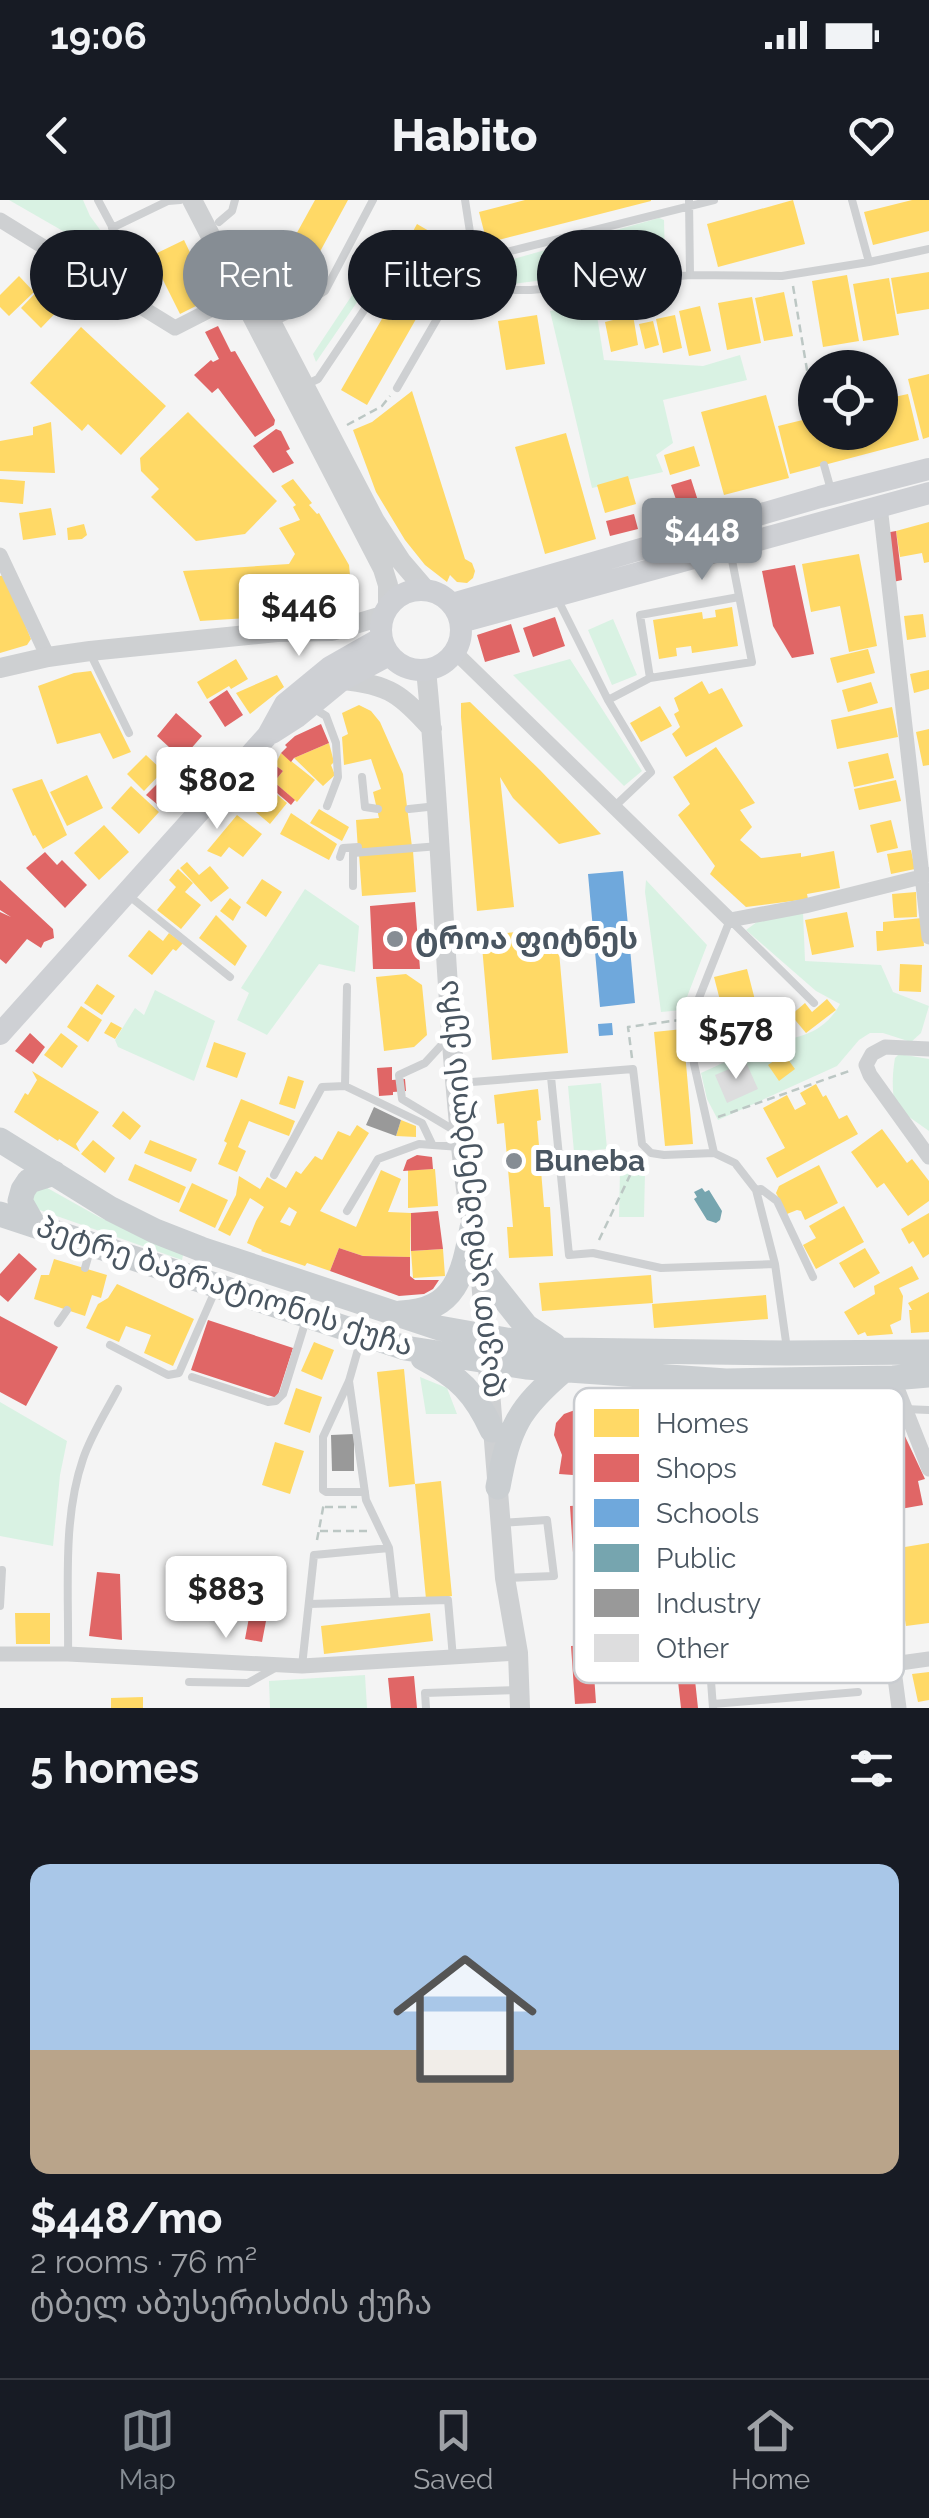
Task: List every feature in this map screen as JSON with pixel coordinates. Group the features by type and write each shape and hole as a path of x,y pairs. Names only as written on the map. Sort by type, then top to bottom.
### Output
{"main road":[{"path":"456,613 832,494 929,468"},
{"path":"456,613 556,596 929,493"},
{"path":"268,735 342,680 385,629 395,598 410,590 435,592 456,613 461,638 455,652 440,666 412,669 400,664 385,629"},
{"path":"0,1034 268,735 285,704 385,629"},
{"name":"პეტრე ბაგრატიონის ქუჩა","path":"0,1140 111,1209 155,1231 440,1328 487,1350"},
{"path":"33,1224 20,1201 23,1190 29,1181 54,1173"},
{"name":"პეტრე ბაგრატიონის ქუჩა","path":"0,1214 33,1224 88,1256 218,1285 406,1348 487,1350 726,1381 929,1375"},
{"path":"389,1313 432,1309 447,1296 466,1260 472,1228"},
{"path":"480,1268 526,1326 564,1360 522,1410 506,1446 498,1486"},
{"path":"406,1348 460,1382 482,1408 492,1430"},
{"name":"პეტრე ბაგრატიონის ქუჩა","path":"564,1360 929,1352"}],"street":[{"path":"192,200 208,230"},
{"path":"207,200 374,520 425,590"},
{"path":"0,220 175,328 191,320"},
{"path":"0,668 48,656 277,632 385,629 388,585 383,570 255,320"},
{"path":"880,506 926,875 929,937"},
{"path":"0,555 48,656"},
{"path":"455,652 730,920 805,906 926,875"},
{"name":"დავით აღმაშენებლის ქუჩა","path":"426,670 460,1140 480,1268 505,1578 518,1653 520,1699"},
{"path":"342,680 389,690 410,704 432,729"},
{"path":"929,1048 885,1048 872,1054 866,1065 929,1156"},
{"path":"893,1378 897,1388"},
{"path":"904,1409 929,1468"},
{"path":"0,1654 302,1666 518,1653"},
{"path":"904,1663 929,1659"},
{"path":"896,1683 899,1708"}],"lane":[{"path":"98,200 112,228 168,200 180,200"},
{"path":"219,222 232,211 235,200"},
{"path":"273,322 325,291 372,200"},
{"path":"465,200 470,230"},
{"path":"517,249 689,203 714,200"},
{"path":"852,200 869,262"},
{"path":"689,203 690,275"},
{"path":"517,290 690,275 792,275 929,248"},
{"path":"305,385 318,379 358,320"},
{"path":"397,388 436,320"},
{"path":"824,465 832,494"},
{"path":"608,700 650,678 752,662 730,548"},
{"path":"556,596 608,700 652,772 614,807"},
{"path":"650,678 640,615 740,597"},
{"path":"90,651 128,733"},
{"path":"309,706 326,716 336,744 338,776 327,806"},
{"path":"362,777 365,806 378,809"},
{"path":"409,809 437,806"},
{"path":"412,846 439,843"},
{"path":"353,886 353,853 439,843"},
{"path":"340,857 342,848 358,847"},
{"path":"127,894 230,977"},
{"path":"714,1153 694,1064 690,1018 730,920 814,1004"},
{"path":"346,1086 347,987"},
{"path":"451,1034 425,1063 399,1075 402,1099 460,1140"},
{"path":"456,1083 633,1069 642,1144 652,1153 664,1155 714,1153 735,1163 756,1190 775,1264 788,1354"},
{"path":"551,1077 569,1255 593,1253 662,1268 775,1264"},
{"path":"274,1174 322,1086 346,1086 422,1123 432,1144"},
{"path":"347,1211 378,1159 419,1144 460,1140"},
{"path":"756,1190 777,1201 814,1277"},
{"path":"110,1345 168,1375 179,1372 218,1285"},
{"path":"58,1323 67,1310"},
{"path":"192,1377 268,1402 276,1401 283,1394 308,1316"},
{"path":"363,1335 349,1380 323,1437 323,1490 365,1492"},
{"path":"349,1380 365,1492 389,1548 395,1600"},
{"path":"68,1654 72,1505 82,1460 118,1389"},
{"path":"904,1409 929,1410"},
{"path":"500,1523 548,1520 554,1576 505,1578"},
{"path":"302,1666 314,1555 389,1548"},
{"path":"0,1606 2,1570"},
{"path":"308,1604 448,1600 453,1658"},
{"path":"188,1682 248,1683 278,1666"},
{"path":"713,1706 858,1692"},
{"path":"426,1708 425,1693 520,1699"}],"path":[{"path":"792,275 805,350"},
{"path":"343,428 382,406 397,388"},
{"path":"633,1069 628,1027 690,1018"},
{"path":"707,1121 866,1065"},
{"path":"593,1253 633,1169 652,1153"},
{"path":"314,1555 326,1492"},
{"path":"323,1507 370,1508"},
{"path":"318,1532 380,1531"}],"green space":[{"path":"9,200 83,200 100,230 61,230"},
{"path":"659,218 664,220 664,230 616,230"},
{"path":"537,252 537,281 517,283 517,258"},
{"path":"348,301 348,315 316,362 313,354"},
{"path":"552,320 598,320 604,360 703,366 740,355 747,380 663,400 673,443 656,455 663,472 592,488"},
{"path":"613,619 637,675 612,685 588,630"},
{"path":"570,659 642,771 624,786 513,675"},
{"path":"646,880 707,945 682,1010 661,1012"},
{"path":"305,889 359,926 355,972 319,964 267,1035 237,1020 249,993 241,988"},
{"path":"803,912 805,961 881,965 893,992 929,1006 921,1033 911,1042 870,1033 837,1066 718,1120 707,1099 701,1073 759,1047 814,1031 840,1004 816,991 746,930 761,919"},
{"path":"155,990 215,1021 194,1081 118,1047 115,1040 135,1008 144,1015"},
{"path":"899,1054 929,1059 929,1131 895,1107 893,1070"},
{"path":"601,1083 607,1149 574,1152 568,1086"},
{"path":"620,1170 645,1172 644,1217 619,1217"},
{"path":"42,1185 99,1217 183,1255 182,1260 31,1207 29,1192"},
{"path":"420,1377 447,1388 457,1414 426,1414"},
{"path":"0,1402 67,1441 53,1546 0,1536"},
{"path":"365,1675 367,1708 270,1708 269,1681"}],"building: Homes":[{"path":"315,200 348,200 328,237 328,230 298,230"},
{"path":"525,200 651,200 517,235 517,230 484,230 479,212"},
{"path":"793,200 805,244 718,267 707,224"},
{"path":"912,200 929,200 929,231 873,245 864,212"},
{"path":"183,240 180,314 163,280 163,250"},
{"path":"929,272 929,309 897,314 891,278"},
{"path":"847,275 859,341 823,347 812,281"},
{"path":"19,276 30,288 30,296 9,316 0,307 0,295"},
{"path":"889,278 899,335 863,341 853,284"},
{"path":"784,292 793,336 764,341 755,298"},
{"path":"752,297 761,343 727,350 718,303"},
{"path":"30,299 30,317 21,308"},
{"path":"700,306 711,351 689,356 682,310"},
{"path":"537,315 545,364 506,370 498,321"},
{"path":"33,320 49,320 41,328"},
{"path":"381,320 415,320 367,405 341,390"},
{"path":"634,320 638,345 611,352 605,322"},
{"path":"656,320 676,320 682,348 663,353"},
{"path":"653,321 659,345 645,349 639,324"},
{"path":"81,327 166,406 121,455 88,424 82,431 30,383"},
{"path":"929,374 929,437 923,439 908,379"},
{"path":"412,391 465,559 475,571 467,583 457,582 450,575 447,582 425,565 405,540 376,492 353,430 372,422"},
{"path":"908,394 919,440 898,446 898,396"},
{"path":"766,395 789,478 724,495 701,412"},
{"path":"188,412 277,501 245,534 196,541 151,497 159,489 141,471 140,458"},
{"path":"798,421 798,450 881,450 790,474 778,426"},
{"path":"51,422 55,473 0,471 0,441 33,435 33,427"},
{"path":"566,433 596,539 545,554 515,447"},
{"path":"694,446 700,466 670,475 664,455"},
{"path":"628,476 636,504 605,513 597,485"},
{"path":"0,479 25,481 23,504 0,502"},
{"path":"293,479 312,503 309,505 319,513 349,565 344,593 326,606 295,615 200,621 183,571 289,564 295,554 279,528 300,520 293,507 296,505 281,486"},
{"path":"51,508 56,535 23,540 19,513"},
{"path":"929,522 929,562 924,563 922,553 900,557 896,531"},
{"path":"84,524 87,535 68,540 67,528"},
{"path":"859,554 877,646 849,652 840,606 811,612 802,564"},
{"path":"5,575 31,639 27,645 0,653 0,576"},
{"path":"732,607 738,646 692,653 691,646 676,648 677,656 659,659 653,620 702,612 703,619 716,617 715,610"},
{"path":"923,614 926,637 907,640 904,616"},
{"path":"868,649 875,673 837,683 830,658"},
{"path":"236,659 248,679 207,699 197,682"},
{"path":"929,670 929,689 914,693 910,674"},
{"path":"91,671 131,752 113,759 100,733 57,744 38,686"},
{"path":"277,675 284,687 250,714 236,693"},
{"path":"702,681 709,694 722,688 743,726 686,757 672,734 680,727 674,714 679,711 674,698"},
{"path":"871,682 878,703 848,712 842,690"},
{"path":"470,702 601,834 559,844 513,798 500,777 514,907 477,911 461,717 461,703"},
{"path":"359,705 380,722 403,774 412,847 358,850 356,820 379,818 373,792 381,789 371,759 344,765 342,737 348,734 342,713"},
{"path":"660,706 672,726 641,742 630,723"},
{"path":"892,707 898,737 837,749 831,720"},
{"path":"929,729 929,765 923,766 916,732"},
{"path":"329,743 335,775 323,786 294,758"},
{"path":"716,747 755,803 740,810 752,827 740,840 761,858 834,851 840,888 807,894 808,899 746,907 710,874 715,866 678,815 690,804 673,777"},
{"path":"281,753 315,780 297,802 274,782 283,771 275,765"},
{"path":"888,753 894,778 854,787 848,762"},
{"path":"146,755 163,771 144,791 127,774"},
{"path":"87,775 103,808 67,826 50,792"},
{"path":"42,779 67,835 43,849 12,789"},
{"path":"896,780 901,801 859,810 854,789"},
{"path":"262,782 287,803 270,824 245,803"},
{"path":"131,786 159,812 139,834 111,808"},
{"path":"319,809 349,827 342,841 310,823"},
{"path":"291,813 337,844 329,860 280,834"},
{"path":"237,815 262,834 243,857 229,847 221,857 207,851"},
{"path":"891,820 898,848 877,853 870,825"},
{"path":"104,825 129,852 99,880 74,853"},
{"path":"911,850 915,869 891,874 887,854"},
{"path":"413,851 416,892 362,896 359,854"},
{"path":"187,862 199,875 210,866 229,888 211,902 180,868"},
{"path":"178,869 193,883 185,892 201,905 181,929 157,910 176,887 169,880"},
{"path":"262,879 282,892 266,917 246,903"},
{"path":"916,892 917,917 894,918 892,894"},
{"path":"230,898 241,907 233,921 220,911"},
{"path":"847,912 854,947 812,955 805,920"},
{"path":"216,915 247,946 235,966 199,938"},
{"path":"922,918 924,946 877,951 876,931 883,931 883,922"},
{"path":"557,929 568,1053 492,1060 481,935"},
{"path":"149,930 163,941 169,933 183,943 176,951 173,949 152,975 128,956"},
{"path":"900,964 922,965 921,992 899,991"},
{"path":"747,969 755,1000 766,998 773,1027 719,1040 712,1011 722,1008 714,977"},
{"path":"406,974 422,985 427,1035 414,1047 384,1051 376,977"},
{"path":"97,984 115,996 102,1015 84,1003"},
{"path":"827,999 836,1010 806,1033 791,1015 805,1003 812,1012"},
{"path":"81,1006 102,1020 88,1042 67,1027"},
{"path":"111,1022 122,1028 115,1039 104,1033"},
{"path":"683,1029 693,1144 665,1146 654,1032"},
{"path":"61,1033 78,1046 62,1068 44,1055"},
{"path":"214,1042 246,1053 237,1078 206,1067"},
{"path":"784,1054 795,1069 779,1081 768,1065"},
{"path":"32,1071 99,1112 76,1144 80,1152 14,1112 37,1080"},
{"path":"288,1076 304,1081 295,1109 279,1104"},
{"path":"816,1084 839,1119 847,1115 858,1134 777,1178 766,1158 785,1148 763,1108 787,1095 795,1110 806,1104 800,1093"},
{"path":"538,1089 544,1207 550,1207 553,1256 509,1258 507,1227 513,1227 504,1123 497,1124 494,1095"},
{"path":"241,1099 295,1121 289,1136 249,1121 238,1147 246,1151 237,1172 218,1164"},
{"path":"123,1111 141,1126 130,1140 112,1126"},
{"path":"401,1120 416,1126 416,1137 396,1136"},
{"path":"357,1125 369,1133 320,1211 356,1227 381,1170 401,1179 388,1212 411,1213 410,1257 363,1256 339,1248 330,1271 261,1251 247,1243 264,1207 250,1198 230,1236 218,1230 236,1195 239,1176 260,1189 267,1177 286,1188 296,1171 301,1174 315,1156 322,1160 338,1131 350,1136","holes":["289,1207 297,1212 290,1226 280,1222"]},
{"path":"882,1129 907,1163 912,1159 929,1181 929,1201 908,1216 884,1183 877,1188 851,1152"},
{"path":"93,1140 115,1158 105,1173 81,1154"},
{"path":"150,1140 197,1159 191,1172 144,1153"},
{"path":"135,1164 186,1187 179,1203 128,1180"},
{"path":"819,1165 838,1203 805,1220 801,1211 787,1214 776,1193 779,1186"},
{"path":"435,1169 438,1206 408,1208 408,1170"},
{"path":"192,1183 228,1200 215,1228 179,1211"},
{"path":"844,1206 864,1242 816,1269 803,1245 816,1238 809,1226"},
{"path":"929,1213 929,1254 923,1258 901,1229"},
{"path":"865,1248 880,1273 854,1288 839,1263"},
{"path":"443,1249 445,1276 413,1278 411,1251"},
{"path":"54,1259 107,1275 101,1298 92,1295 85,1316 34,1299 41,1275 49,1275"},
{"path":"912,1266 919,1279 899,1288 903,1296 901,1320 890,1325 893,1334 858,1335 844,1312 875,1294 874,1286"},
{"path":"651,1275 653,1303 542,1311 539,1283"},
{"path":"117,1284 194,1319 173,1366 144,1353 151,1335 126,1326 119,1342 86,1328 98,1304 108,1298"},
{"path":"929,1292 929,1332 911,1333 912,1310 908,1303"},
{"path":"766,1295 768,1319 654,1328 652,1304"},
{"path":"314,1342 334,1350 322,1380 301,1371"},
{"path":"404,1369 415,1484 389,1487 377,1372"},
{"path":"296,1388 322,1397 310,1433 284,1424"},
{"path":"275,1442 304,1451 290,1494 262,1485"},
{"path":"441,1481 452,1596 426,1599 415,1484"},
{"path":"929,1543 929,1623 906,1626 904,1547"},
{"path":"216,1587 243,1587 243,1614 216,1615"},
{"path":"15,1613 50,1613 50,1644 16,1644"},
{"path":"430,1613 433,1641 324,1654 321,1626"},
{"path":"929,1672 929,1700 918,1702 912,1674"},
{"path":"143,1697 143,1708 111,1708 111,1698"}],"building: Shops":[{"path":"218,326 275,420 274,425 255,437 218,388 212,393 194,375 211,360 219,359 205,332"},
{"path":"276,429 281,431 294,463 273,473 253,446"},
{"path":"691,479 700,507 681,514 671,485"},
{"path":"634,514 638,529 610,536 606,521"},
{"path":"896,531 902,580 893,582 885,533"},
{"path":"795,565 814,654 792,658 773,626 762,571"},
{"path":"555,617 565,646 533,657 523,628"},
{"path":"511,624 520,652 485,662 477,635"},
{"path":"227,690 243,715 225,727 209,702"},
{"path":"176,713 202,736 182,759 157,736"},
{"path":"321,724 329,743 291,762 281,753 295,736"},
{"path":"275,765 283,771 274,782 295,800 291,805 262,780"},
{"path":"178,767 190,777 163,809 146,795"},
{"path":"45,852 57,865 62,860 87,885 65,908 26,868"},
{"path":"0,880 53,929 54,938 41,948 27,939 6,964 0,959 0,912 11,917 0,910"},
{"path":"415,902 420,969 373,969 370,906"},
{"path":"30,1033 45,1047 33,1064 15,1051"},
{"path":"392,1067 392,1080 405,1079 406,1091 379,1096 377,1068"},
{"path":"417,1155 432,1157 433,1169 403,1171 407,1160"},
{"path":"438,1211 443,1249 411,1251 411,1213"},
{"path":"339,1248 363,1256 410,1257 410,1276 415,1280 439,1280 424,1294 399,1296 330,1271"},
{"path":"19,1253 37,1269 8,1302 0,1295 0,1274"},
{"path":"0,1316 58,1347 26,1406 0,1392"},
{"path":"208,1320 293,1348 277,1398 191,1370"},
{"path":"574,1410 574,1475 559,1474 562,1455 554,1435 556,1423"},
{"path":"904,1434 925,1479 918,1481 923,1505 904,1508"},
{"path":"570,1506 574,1506 574,1568"},
{"path":"97,1572 120,1574 122,1640 89,1636"},
{"path":"253,1596 270,1600 262,1642 245,1639"},
{"path":"571,1646 574,1646 574,1683 595,1683 596,1703 575,1704"},
{"path":"414,1676 417,1708 391,1708 388,1678"},
{"path":"678,1683 695,1683 698,1708 681,1708"}],"building: Schools":[{"path":"623,871 635,1003 600,1007 588,874"},
{"path":"612,1023 613,1035 599,1036 598,1024"}],"building: Public":[{"path":"702,1188 705,1192 709,1190 722,1211 716,1223 707,1220 694,1199 694,1192"}],"building: Industry":[{"path":"374,1107 401,1120 396,1136 366,1125"},
{"path":"354,1434 354,1471 332,1471 331,1435"}],"building: Other":[{"path":"746,1062 758,1089 727,1103 715,1075"}],"place":[{"name":"ტროა ფიტნეს","path":"395,939"},
{"name":"Buneba","path":"514,1161"}]}
